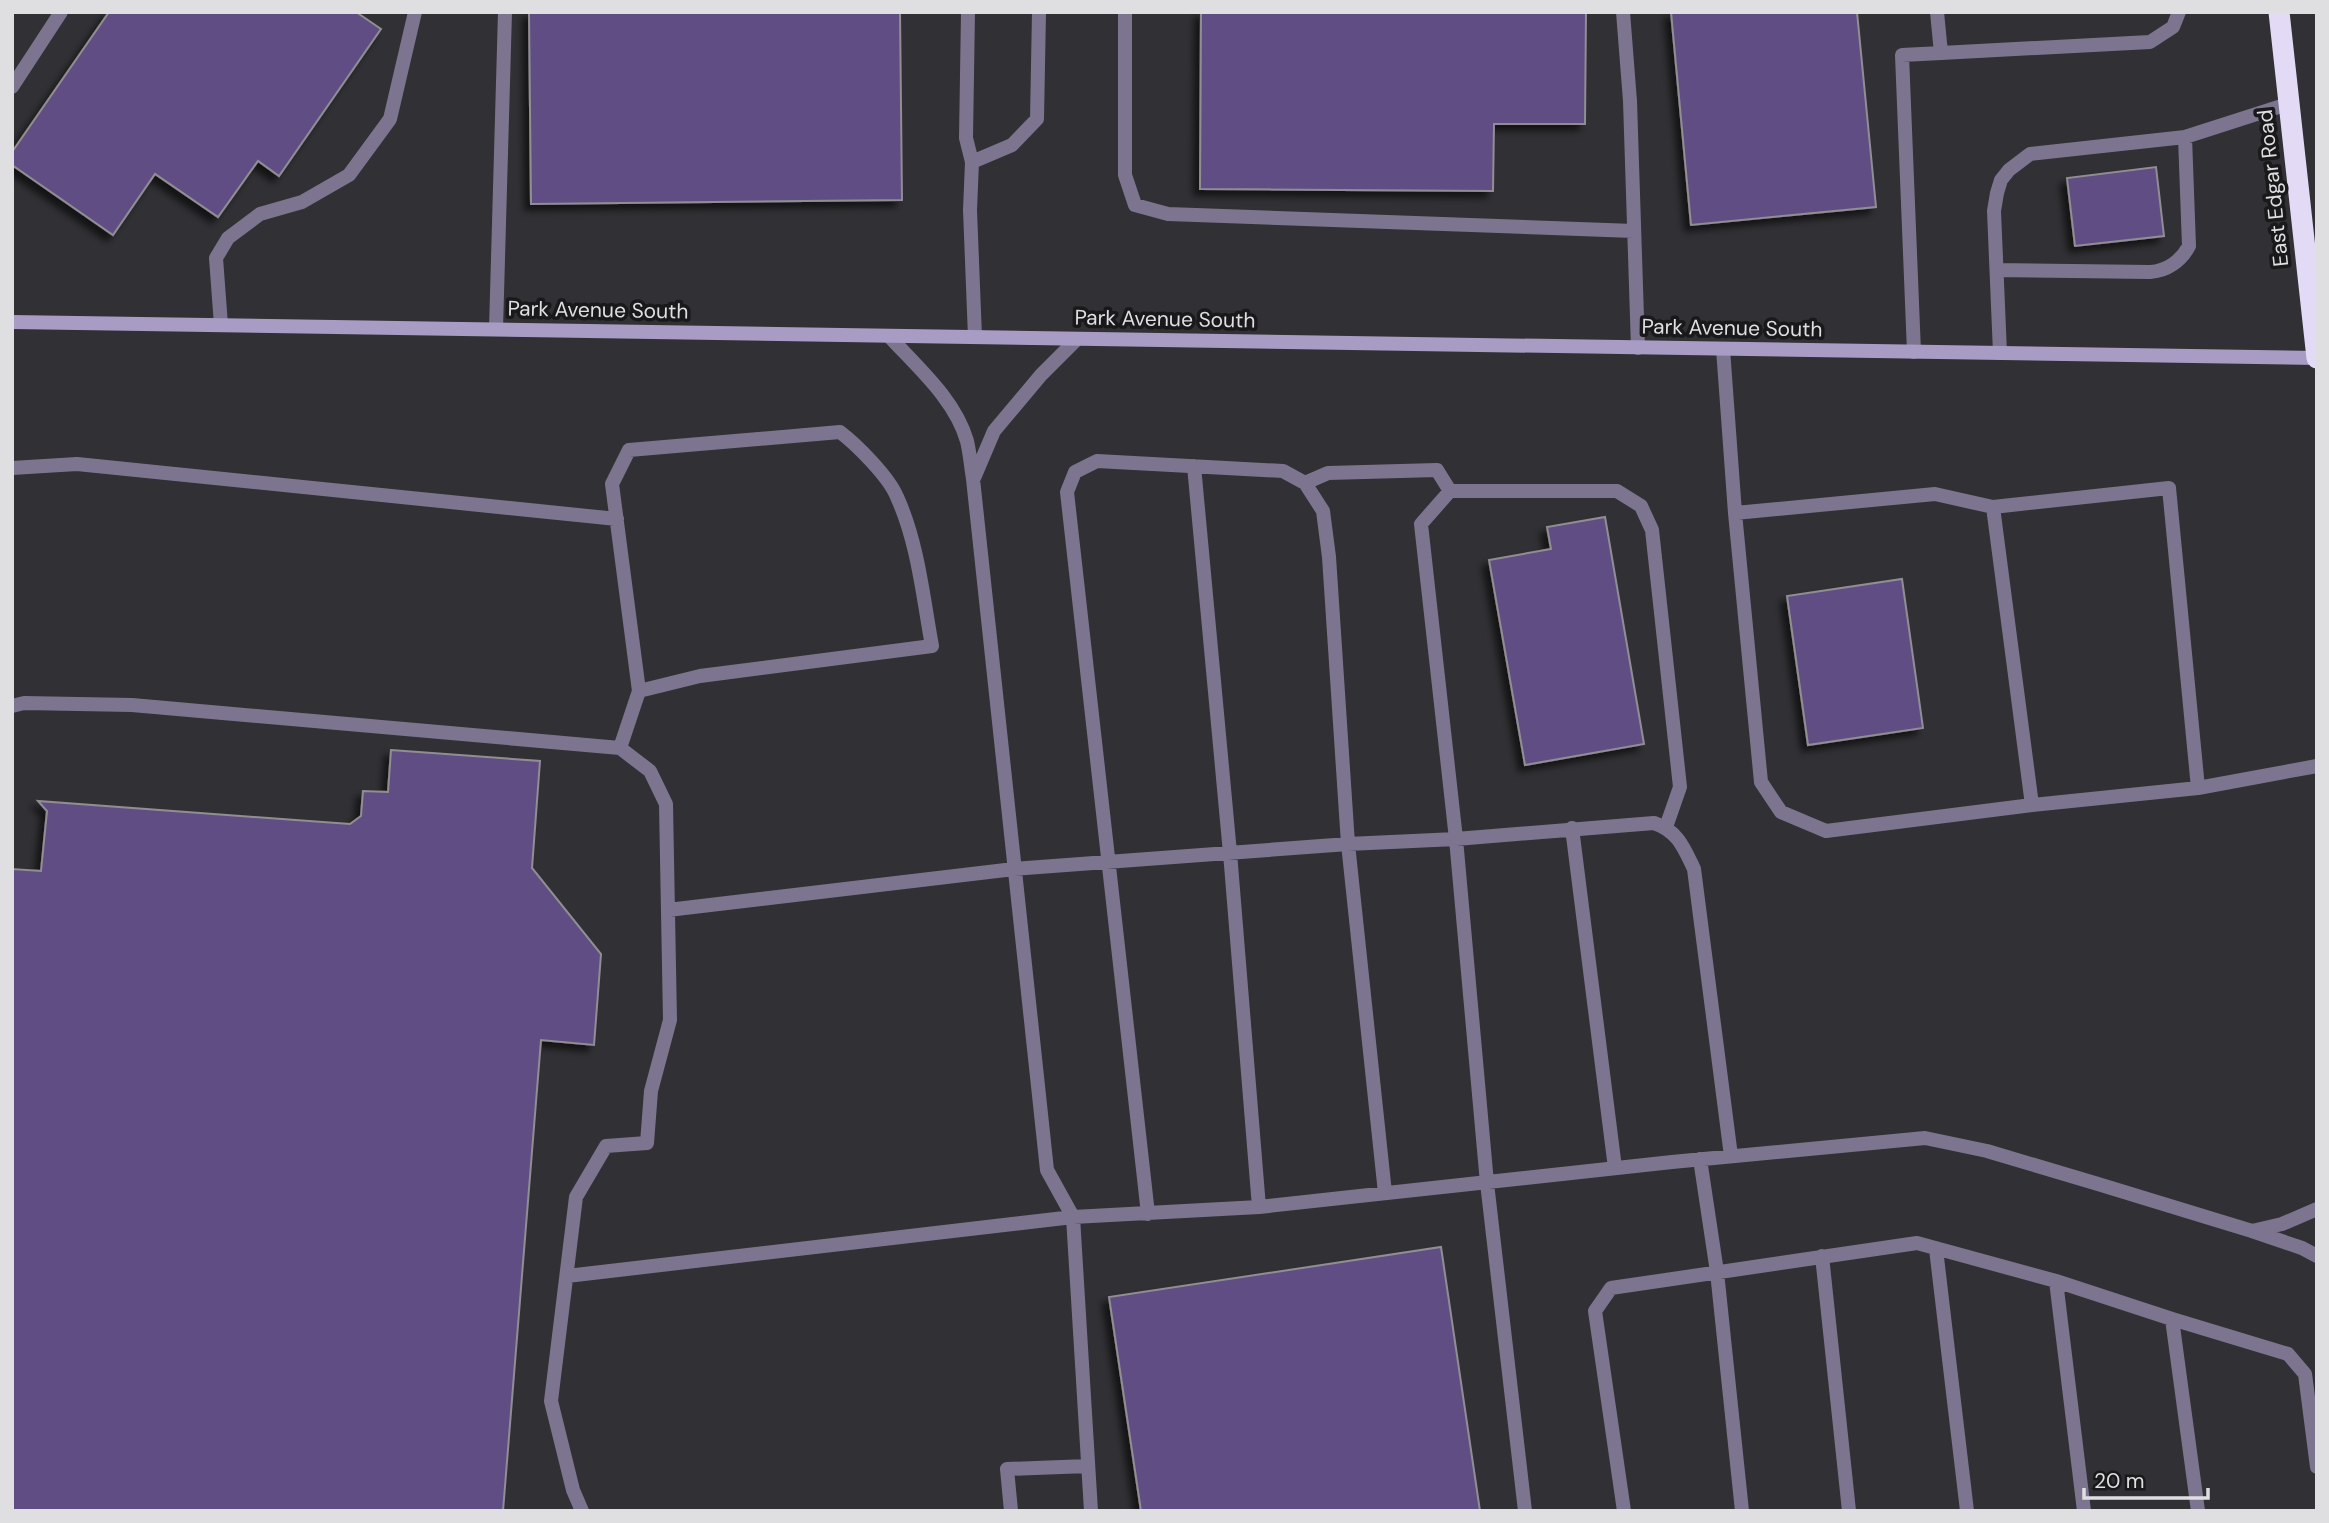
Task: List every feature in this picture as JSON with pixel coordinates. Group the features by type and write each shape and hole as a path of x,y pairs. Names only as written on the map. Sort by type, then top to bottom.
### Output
{"highway":[{"name":"East Edgar Road","path":"2279,12 2317,358"}],"street":[{"path":"12,87 61,12"},
{"path":"221,325 216,258 228,238 260,214 302,202 349,175 390,119 415,12"},
{"path":"496,329 505,12"},
{"path":"968,12 966,138 972,162 970,210 975,337"},
{"path":"972,162 1012,145 1037,119 1039,12"},
{"path":"1125,12 1125,175 1135,205 1168,214 1634,231"},
{"path":"1623,12 1630,101 1638,348"},
{"path":"1937,12 1941,52"},
{"path":"1914,352 1902,55 2150,42 2173,27 2179,12"},
{"path":"2000,353 1994,211 2001,180 2021,159 2030,154 2185,137 2288,104"},
{"path":"1997,271 2157,272 2179,261 2189,246 2185,137"},
{"name":"Park Avenue South","path":"12,322 2317,358"},
{"path":"889,336 947,400 967,441 1047,1170 1073,1217 1091,1511"},
{"path":"973,480 994,431 1041,374 1077,339"},
{"path":"1723,349 1735,513 1761,782 1781,812 1826,831 2032,805 2198,788 2317,766"},
{"path":"620,748 639,691 612,484 629,450 840,432 858,446 897,494 911,535 932,646 700,676 639,691"},
{"path":"1148,1214 1068,492 1075,472 1097,461 1283,471 1305,484 1322,511 1329,556 1348,844 1385,1193"},
{"path":"12,468 77,464 617,519"},
{"path":"1194,466 1259,1207"},
{"path":"1305,484 1328,472 1437,470 1450,491"},
{"path":"1735,513 1935,494 1993,507 2169,488 2198,788"},
{"path":"1525,1511 1487,1183 1456,839 1421,524 1450,491 1617,491 1641,506 1652,530 1680,786 1666,827"},
{"path":"1993,507 2032,805"},
{"path":"12,706 132,705 620,748 650,771 666,804 670,1020 652,1091 647,1143 606,1146 576,1197 551,1401 573,1490 582,1511"},
{"path":"668,910 1014,869 1654,823 1666,827 1681,839 1694,869 1731,1156"},
{"path":"1572,828 1615,1168"},
{"path":"567,1276 1073,1217 1259,1207 1700,1159 1924,1138 1987,1151 2252,1231 2317,1256"},
{"path":"1700,1159 1717,1272 1742,1511"},
{"path":"2252,1231 2282,1224 2317,1209"},
{"path":"1624,1511 1595,1311 1612,1287 1917,1243 2056,1281 2288,1354 2305,1374 2317,1467"},
{"path":"1936,1249 1968,1511"},
{"path":"1822,1256 1849,1511"},
{"path":"2056,1281 2084,1511"},
{"path":"2172,1319 2198,1511"},
{"path":"1011,1511 1007,1469 1088,1466"}],"building":[{"path":"109,12 356,12 381,29 279,176 258,161 218,217 155,174 113,235 12,165 12,152"},
{"path":"529,12 900,12 902,200 531,204"},
{"path":"1201,12 1586,12 1585,124 1494,124 1493,191 1200,189"},
{"path":"1671,12 1857,12 1876,207 1691,225"},
{"path":"2156,167 2164,236 2075,246 2067,178"},
{"path":"1605,517 1644,744 1525,765 1489,560 1551,549 1547,527"},
{"path":"1902,579 1923,728 1808,745 1787,596"},
{"path":"391,750 540,761 532,868 601,954 594,1045 541,1040 503,1511 12,1511 12,869 41,871 47,811 38,801 350,824 361,816 363,791 388,792"},
{"path":"1441,1247 1480,1511 1141,1511 1109,1297"}]}
